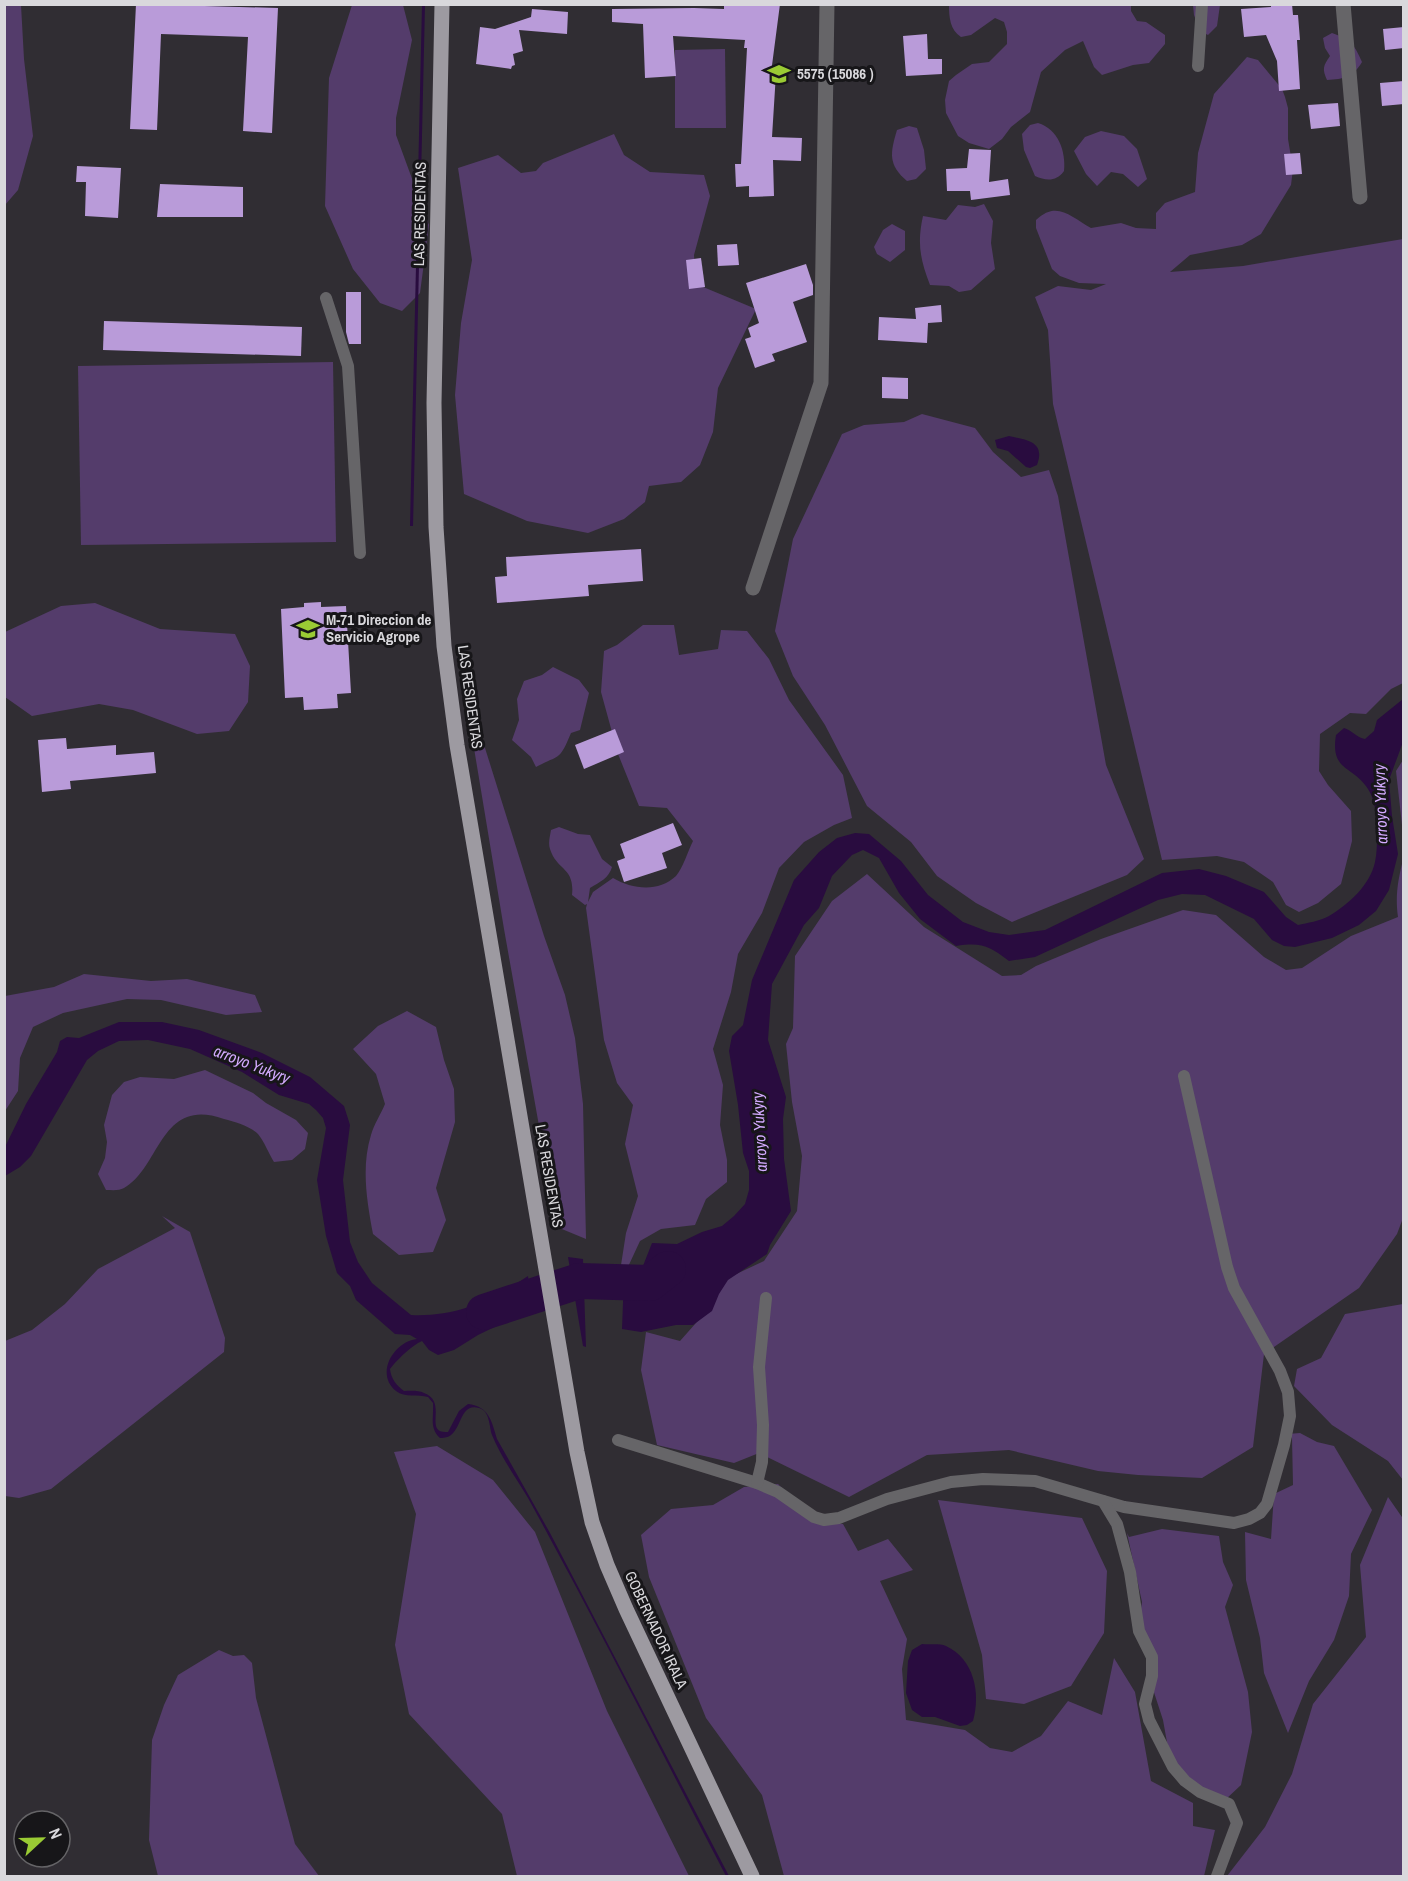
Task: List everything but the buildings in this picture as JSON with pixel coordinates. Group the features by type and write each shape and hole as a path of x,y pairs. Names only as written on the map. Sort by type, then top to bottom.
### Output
{"main road":[{"name":"LAS RESIDENTAS","path":"442,4 434,404 436,527 444,646 458,745 567,1385"},
{"name":"GOBERNADOR IRALA","path":"567,1385 577,1452 590,1510 607,1565 752,1876"}],"street":[{"path":"753,588 821,383 827,4"},
{"path":"1343,4 1360,197"}],"lane":[{"path":"1198,66 1202,4"},
{"path":"326,298 348,366 360,553"},
{"path":"618,1440 757,1483 778,1492 814,1517 824,1520 839,1518 887,1499 951,1482 983,1479 1035,1481 1125,1508 1200,1519 1234,1523 1260,1513 1267,1504 1284,1445 1290,1416 1287,1392 1280,1371 1234,1288 1227,1267 1184,1076"},
{"path":"757,1483 762,1462 763,1425 759,1368 766,1298"},
{"path":"1103,1501 1118,1524 1130,1572 1139,1631 1152,1657 1152,1676 1145,1704 1149,1720 1173,1767 1185,1781 1200,1792 1229,1804 1237,1823 1217,1876"}],"shaded area":[{"path":"5,4 21,5 24,59 33,136 18,190 5,205"},
{"path":"352,5 403,5 412,40 396,118 396,135 429,225 420,293 402,311 380,303 353,269 325,206 329,78"},
{"path":"949,5 1131,5 1131,11 1137,21 1146,22 1165,35 1165,44 1149,63 1133,65 1102,75 1094,67 1083,41 1065,50 1041,72 1030,112 989,149 969,143 958,136 946,113 945,100 949,81 972,64 989,62 1007,44 1007,32 1004,22 995,18 971,35 961,37 952,27"},
{"path":"1193,5 1220,5 1217,26 1208,35 1200,31"},
{"path":"1332,33 1351,43 1362,62 1348,76 1327,80 1324,68 1330,56 1323,38"},
{"path":"725,49 726,128 675,128 675,50"},
{"path":"1247,57 1258,60 1282,89 1285,97 1293,169 1291,185 1261,234 1242,245 1190,255 1170,272 1243,266 1403,239 1403,683 1391,689 1366,714 1350,713 1320,734 1319,771 1351,811 1352,841 1341,884 1318,903 1299,912 1286,905 1273,882 1244,862 1217,856 1162,860 1053,404 1048,330 1035,297 1058,286 1091,290 1106,284 1079,283 1060,276 1052,269 1036,228 1036,220 1044,214 1051,211 1064,212 1091,228 1121,223 1136,228 1156,229 1156,213 1165,203 1195,192 1198,153 1214,94"},
{"path":"1038,123 1051,130 1056,136 1064,156 1064,171 1054,179 1047,180 1035,176 1024,150 1022,134 1030,125"},
{"path":"909,126 917,128 924,150 926,169 916,179 907,181 896,170 892,152 897,130"},
{"path":"1101,131 1124,136 1137,149 1147,179 1138,187 1123,174 1111,172 1097,186 1086,174 1074,151 1085,137"},
{"path":"614,134 624,155 650,172 704,175 710,196 694,255 696,284 756,309 718,388 713,432 700,465 681,482 649,486 645,502 624,519 588,533 527,521 464,494 455,395 461,323 472,260 458,168 498,155 521,173 536,171 543,163"},
{"path":"984,204 993,221 991,243 995,269 971,290 959,292 949,286 930,285 920,251 923,216 946,220 958,205 975,207"},
{"path":"892,224 905,231 905,250 890,262 877,254 874,247 883,230"},
{"path":"333,362 336,542 81,545 78,366"},
{"path":"922,414 975,428 993,452 1021,477 1049,470 1058,496 1106,765 1144,859 1127,875 1012,922 976,903 937,876 911,842 867,806 825,725 793,676 775,631 793,539 842,434 864,425 904,422"},
{"path":"95,603 160,629 235,634 250,666 248,702 229,731 197,734 133,710 99,704 32,716 5,697 5,632 61,606"},
{"path":"643,625 674,625 679,655 718,649 721,630 747,631 769,659 789,700 843,775 852,818 804,842 779,868 762,913 738,954 731,992 713,1049 723,1085 720,1125 727,1160 727,1182 706,1199 695,1225 661,1229 640,1241 627,1269 621,1265 626,1233 638,1196 625,1144 633,1105 617,1083 604,1040 587,904 585,905 572,895 571,879 553,856 549,842 551,830 559,827 578,834 590,835 602,859 612,867 601,882 590,888 588,902 593,892 613,878 628,885 653,887 669,881 681,869 693,841 667,808 639,806 618,754 601,692 604,651 617,645"},
{"path":"553,667 579,680 589,693 580,730 571,733 558,756 536,767 531,757 512,740 519,720 517,699 524,681 542,675"},
{"path":"469,697 544,936 565,995 575,1038 583,1104 586,1239 557,1227 504,929 470,724"},
{"path":"1403,760 1403,834 1396,771"},
{"path":"1403,860 1403,1218 1397,1234 1359,1288 1264,1354 1253,1447 1202,1478 1098,1471 1009,1450 927,1455 849,1497 759,1453 734,1463 657,1445 641,1370 646,1332 680,1341 711,1306 717,1283 764,1261 797,1211 802,1156 792,1102 786,1044 793,1028 795,956 832,901 867,874 924,927 1002,976 1021,975 1036,966 1101,939 1183,910 1216,915 1264,957 1286,970 1302,968 1351,936 1398,917 1398,888"},
{"path":"84,974 151,981 187,979 255,995 262,1012 226,1015 161,1000 127,999 63,1013 33,1027 20,1058 18,1091 5,1111 5,996 54,987"},
{"path":"407,1011 436,1027 454,1089 455,1122 436,1188 446,1220 433,1252 399,1255 373,1234 367,1197 366,1159 372,1131 385,1104 376,1074 353,1049 378,1026"},
{"path":"205,1070 253,1093 296,1120 308,1133 305,1149 292,1160 274,1162 255,1131 228,1120 203,1114 187,1117 174,1125 136,1178 122,1189 106,1190 98,1174 105,1158 107,1142 104,1125 112,1095 124,1082 140,1077 174,1079"},
{"path":"162,1216 190,1232 225,1338 224,1352 51,1489 19,1498 5,1496 5,1341 32,1330 65,1304 98,1269 175,1228"},
{"path":"1404,1304 1403,1480 1388,1461 1332,1425 1294,1386 1297,1369 1321,1358 1345,1314"},
{"path":"1300,1433 1317,1442 1334,1446 1372,1510 1351,1554 1349,1596 1334,1640 1309,1681 1288,1733 1264,1673 1260,1638 1246,1580 1245,1532 1271,1539 1274,1494 1293,1485 1292,1438 1288,1434"},
{"path":"437,1446 493,1480 535,1532 607,1711 689,1876 517,1876 502,1814 409,1714 395,1645 416,1514 394,1452"},
{"path":"778,1484 813,1520 843,1524 858,1551 888,1539 913,1570 880,1581 907,1639 902,1669 906,1720 965,1730 990,1748 1012,1752 1041,1736 1068,1701 1102,1715 1114,1658 1135,1692 1151,1781 1193,1803 1193,1826 1215,1830 1204,1876 784,1876 762,1795 706,1718 649,1577 641,1535 671,1509 713,1505 744,1487"},
{"path":"1388,1497 1404,1520 1403,1876 1227,1876 1265,1827 1292,1774 1313,1704 1366,1637 1360,1565"},
{"path":"938,1500 1082,1518 1107,1571 1104,1633 1071,1686 1024,1704 986,1699 982,1655"},
{"path":"1162,1529 1219,1536 1223,1562 1233,1585 1225,1607 1248,1692 1252,1732 1241,1785 1225,1800 1208,1795 1170,1759 1163,1720 1149,1677 1150,1645 1139,1622 1142,1602 1127,1533 1129,1537"},
{"path":"219,1650 233,1656 244,1655 252,1663 256,1698 295,1844 319,1876 158,1876 149,1840 152,1740 164,1705 178,1675"}],"water":[{"path":"425,4 413,526 410,526 422,5"},
{"path":"1009,436 1037,446 1039,457 1037,465 1026,467 1008,451 997,448 995,440"},
{"path":"1403,699 1403,742 1389,780 1398,854 1389,890 1376,911 1359,925 1332,938 1295,947 1284,946 1272,940 1254,919 1205,895 1182,894 1158,900 1035,957 1009,961 985,946 956,946 920,919 899,893 879,858 863,850 852,855 832,876 819,908 804,925 772,984 768,1040 786,1097 783,1119 784,1159 791,1211 767,1254 728,1280 712,1311 693,1325 676,1325 641,1332 622,1329 624,1276 639,1276 652,1243 677,1244 702,1232 722,1226 745,1204 749,1190 749,1171 743,1153 729,1051 732,1036 743,1025 752,980 794,880 819,852 837,838 855,833 869,834 901,861 928,895 963,922 989,932 1009,935 1045,930 1162,873 1199,869 1226,876 1264,892 1286,917 1298,925 1314,922 1337,911 1358,893 1369,878 1376,855 1377,823 1373,799 1362,781 1344,767 1336,756 1336,735 1344,728 1365,739 1374,731 1377,720"},
{"path":"119,1022 162,1022 199,1030 262,1053 310,1077 344,1106 350,1125 343,1180 350,1242 358,1262 372,1283 411,1315 443,1313 472,1306 528,1276 532,1309 478,1335 454,1350 438,1355 429,1350 422,1341 390,1369 392,1376 404,1391 419,1391 431,1397 435,1403 437,1428 441,1431 448,1432 459,1411 468,1404 475,1405 485,1411 497,1439 550,1533 729,1876 726,1876 554,1545 500,1451 485,1412 479,1408 467,1410 453,1433 448,1437 440,1438 434,1430 433,1403 428,1397 400,1393 390,1384 387,1367 390,1359 401,1345 417,1339 410,1335 395,1334 356,1300 350,1286 337,1273 326,1236 317,1180 326,1128 323,1118 316,1110 309,1104 279,1095 242,1072 190,1049 148,1040 119,1041 98,1051 87,1060 31,1156 20,1167 5,1176 5,1147 26,1104 57,1052 60,1041 67,1037 79,1038"},
{"path":"568,1257 583,1259 586,1347 583,1346"},
{"path":"922,1644 946,1646 956,1652 969,1668 976,1699 973,1721 967,1725 960,1726 935,1717 922,1717 912,1710 906,1693 908,1661 912,1650"}],"waterway":[{"name":"arroyo Yukyry","path":"484,1312 579,1281 650,1283 668,1269"}],"place":[{"name":"5575 (15086 )","path":"779,74"},
{"name":"M-71 Direccion de Servicio Agrope","path":"308,629"}]}
